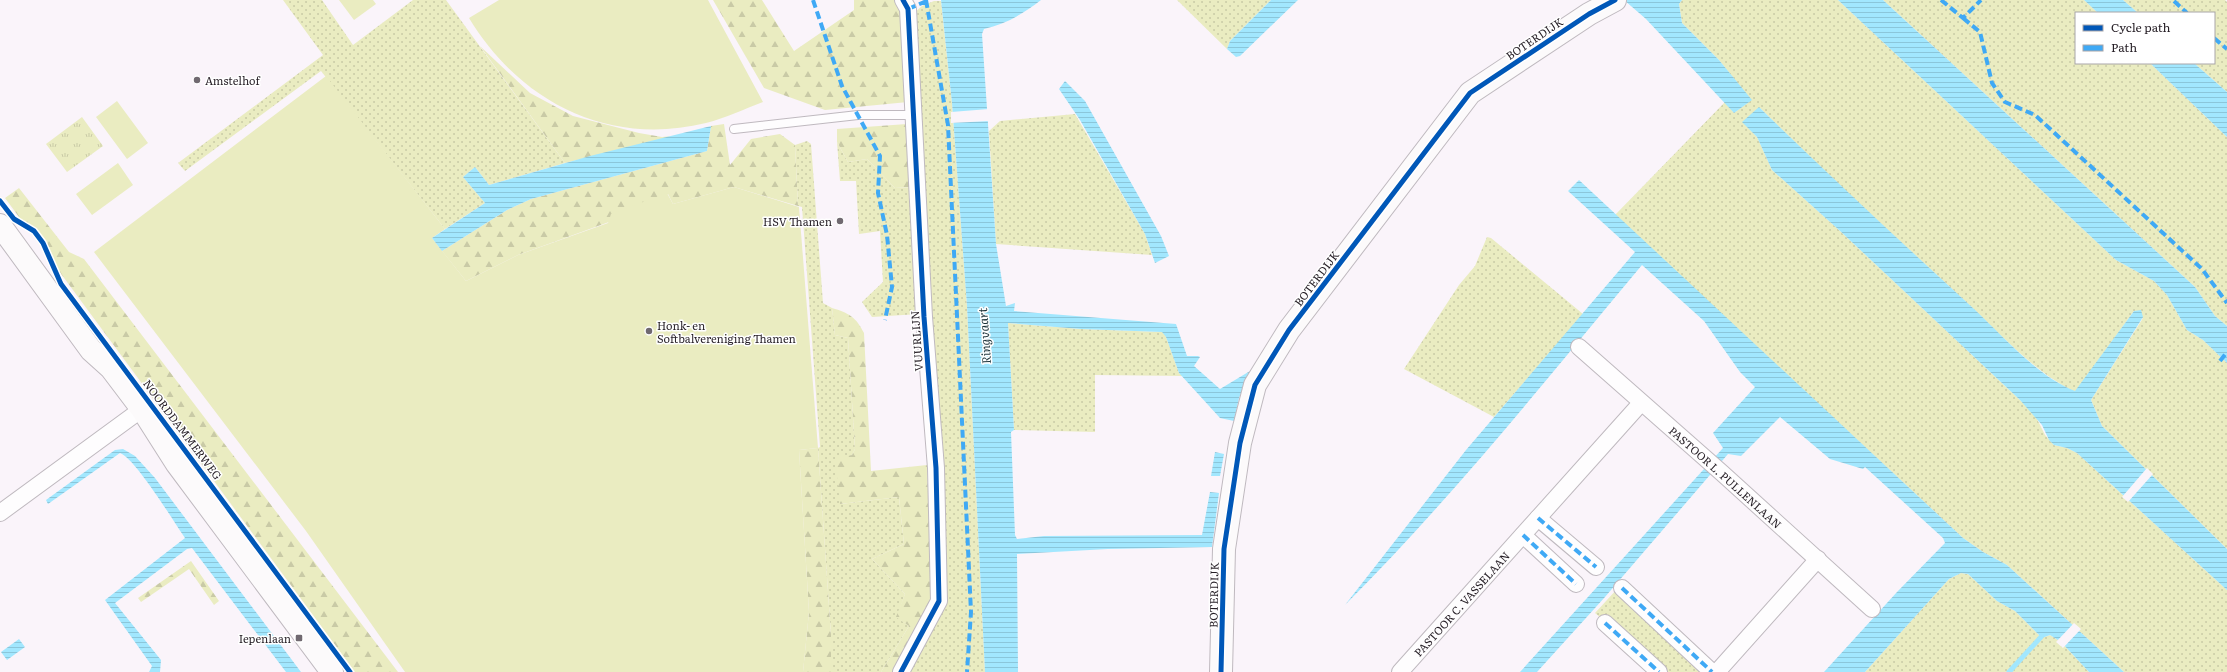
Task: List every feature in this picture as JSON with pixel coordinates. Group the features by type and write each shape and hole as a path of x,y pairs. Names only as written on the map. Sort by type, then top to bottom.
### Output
{"street":[{"name":"VUURLIJN","path":"902,672 940,601 936,468 924,317 908,9 903,0"},
{"name":"BOTERDIJK","path":"1221,672 1224,549 1240,443 1255,385 1289,330 1470,93 1589,14 1615,0"},
{"name":"NOORDDAMMERWEG","path":"0,225 91,350 111,368 136,413 177,464 332,672"},
{"name":"PASTOOR L. PULLENLAAN","path":"1579,347 1702,455 1872,609"},
{"name":"PASTOOR C. VASSELAAN","path":"1400,672 1641,403"},
{"path":"0,513 136,413"},
{"path":"1538,518 1596,567"},
{"path":"1523,535 1576,584"},
{"path":"1717,672 1818,560"},
{"path":"1622,588 1712,672"},
{"path":"1605,623 1659,672"}],"lane":[{"path":"734,129 858,115 914,115"}],"green space":[{"path":"283,0 322,0 353,45 413,0 446,0 565,163 489,185 475,167 463,177 485,203 445,229 321,71 185,171 178,163 323,55"},
{"path":"339,0 373,0 376,4 354,20"},
{"path":"499,0 708,0 763,102 713,121 670,129 635,129 601,122 570,111 541,94 514,73 490,48 469,18"},
{"path":"713,0 762,0 794,51 854,10 854,0 895,0 902,12 908,102 825,110 764,88"},
{"path":"1177,0 1271,0 1230,41 1227,49"},
{"path":"1682,0 1838,0 2116,260 2154,281 2167,295 2187,330 2203,340 2227,363 2227,549 2102,426 2091,400 2143,318 2134,311 2075,392 2044,373 2016,350 1760,108 1743,122 1757,137 1772,170 1839,230 2020,400 2035,415 2045,435 2054,445 2067,448 2077,453 2227,590 2227,672 2124,672 2007,565 1983,552 1963,538 1615,215 1725,102 1734,113 1751,100 1719,60 1682,23 1679,4"},
{"path":"1883,0 2084,0 2097,12 2075,12 2075,64 2151,64 2227,137 2227,326 2215,316 2195,287"},
{"path":"2123,0 2225,0 2227,2 2227,92 2195,64 2215,64 2215,12 2137,12"},
{"path":"934,1 941,1 952,103 967,306 985,672 910,672 945,600 947,584 923,147 914,13 922,6"},
{"path":"480,46 530,93 573,116 639,133 662,137 673,136 565,163"},
{"path":"326,76 445,229 432,238 466,281 518,255 608,223 611,214 667,193 673,204 734,187 799,207 818,448 799,450 809,612 803,672 405,672 306,531 94,252"},
{"path":"117,101 148,143 127,159 96,117"},
{"path":"1075,114 1145,234 1152,255 996,244 989,131 1000,121"},
{"path":"82,117 103,146 67,172 46,144"},
{"path":"724,124 730,165 751,139 780,134 795,145 798,206 734,187 673,204 668,194 609,222 518,255 466,281 442,251 507,210 531,199 707,151 711,126"},
{"path":"907,124 913,187 895,188 867,159 848,162 837,142 837,129"},
{"path":"807,141 811,144 823,303 832,308 835,335 848,338 855,449 852,455 848,457 840,504 899,497 904,544 872,559 905,594 897,617 909,626 881,672 831,672 831,635 818,448 820,447 802,207 798,206 795,145"},
{"path":"837,142 848,162 867,159 895,188 913,187 919,314 872,317 862,302 883,282 880,231 859,234 856,181 840,181"},
{"path":"118,163 133,185 92,215 76,194"},
{"path":"19,188 69,252 84,259 398,672 355,672 5,198"},
{"path":"1487,237 1491,238 1583,314 1494,417 1404,369 1459,285 1475,266"},
{"path":"832,308 855,319 864,333 871,471 927,465 932,598 893,672 881,672 909,626 896,617 905,594 872,559 904,544 899,497 840,504 835,458 852,455 855,449 848,338 835,335"},
{"path":"1008,323 1081,329 1162,332 1165,334 1179,373 1183,376 1095,375 1095,432 1014,430"},
{"path":"818,448 831,635 831,672 803,672 809,612 799,450"},
{"path":"191,561 219,601 214,605 189,569 141,602 138,598"},
{"path":"1961,573 1968,574 1997,601 2015,611 2042,638 2050,635 2061,642 2089,672 1865,672 1949,579"},
{"path":"1618,588 1709,672 1666,672 1595,613"}],"water":[{"name":"Ringvaart","path":"941,0 1041,0 1014,18 984,29 982,34 996,244 1006,306 1015,303 1014,311 1176,324 1187,356 1200,357 1194,366 1220,389 1250,371 1239,398 1234,421 1220,418 1179,373 1166,337 1162,332 1081,329 1008,323 1014,430 1011,432 1015,535 1017,539 1044,536 1202,535 1210,492 1219,493 1212,547 1108,549 1017,554 1018,672 985,672 967,306 952,103"},
{"path":"1271,0 1298,0 1240,56 1236,57 1227,49 1230,41"},
{"path":"1624,0 1682,0 1679,4 1682,23 1719,60 1752,100 1734,113 1646,19"},
{"path":"1838,0 1883,0 2195,287 2215,316 2227,326 2227,363 2203,340 2187,330 2167,295 2154,281 2116,260"},
{"path":"2084,0 2123,0 2137,12 2097,12"},
{"path":"2151,64 2195,64 2227,92 2227,137"},
{"path":"1065,81 1085,101 1161,236 1169,256 1155,263 1145,234 1080,120 1059,89"},
{"path":"1759,107 2022,355 2034,366 2061,385 2075,391 2134,311 2141,310 2143,317 2091,400 2102,426 2227,549 2227,590 2077,453 2067,448 2054,445 2049,440 2042,425 2020,400 1839,230 1772,170 1757,137 1742,122"},
{"path":"711,126 707,151 531,199 507,210 442,251 432,238 485,203 463,177 475,167 489,185 590,156"},
{"path":"1579,180 1963,538 1983,552 2007,565 2124,672 2089,672 2061,642 2050,635 2042,638 2015,611 1997,601 1968,574 1961,573 1949,579 1865,672 1824,672 1897,592 1945,543 1943,538 1865,467 1863,469 1830,459 1780,417 1741,456 1728,454 1605,597 1537,672 1520,672 1723,448 1713,433 1755,387 1740,372 1704,321 1642,265 1460,481 1423,523 1345,605 1466,450 1635,252 1568,191"},
{"path":"123,449 135,456 155,478 301,672 286,672 192,548 187,549 115,603 161,660 160,672 149,672 152,666 105,600 185,538 164,505 135,466 127,457 120,453 48,504 46,500 115,450"},
{"path":"1215,452 1224,454 1220,476 1211,476"},
{"path":"19,639 25,647 7,660 1,652"}],"pier":[{"path":"989,109 990,121 951,123 951,112"},
{"path":"2147,468 2153,474 2128,502 2122,497"},
{"path":"2074,623 2081,629 2063,648 2056,642"}],"waterway":[{"path":"2009,672 2041,637"}],"marked path":[{"path":"813,0 842,86 880,156 878,193 887,235 892,287 885,320"},
{"path":"926,0 948,125 971,612 967,672"},
{"path":"908,9 929,0"},
{"path":"1941,0 1963,18 1981,0"},
{"path":"2174,1 2186,12"},
{"path":"1963,18 1980,32 1992,83 2005,102 2035,115 2202,269 2227,303"},
{"path":"2215,39 2227,49"},
{"path":"2220,361 2227,352"},
{"path":"1538,518 1596,567"},
{"path":"1523,535 1576,584"},
{"path":"1622,588 1712,672"},
{"path":"1605,623 1659,672"}],"cycle path":[{"path":"901,672 939,601 936,468 924,317 908,9 903,0"},
{"path":"1221,672 1224,549 1240,443 1255,385 1289,330 1470,93 1589,14 1615,0"},
{"path":"0,201 14,219 34,231 43,243 61,284 350,672"}],"place":[{"name":"Amstelhof","path":"197,80"},
{"name":"HSV Thamen","path":"840,221"},
{"name":"Honk- en Softbalvereniging Thamen","path":"649,331"},
{"name":"Iepenlaan","path":"299,638"}]}
